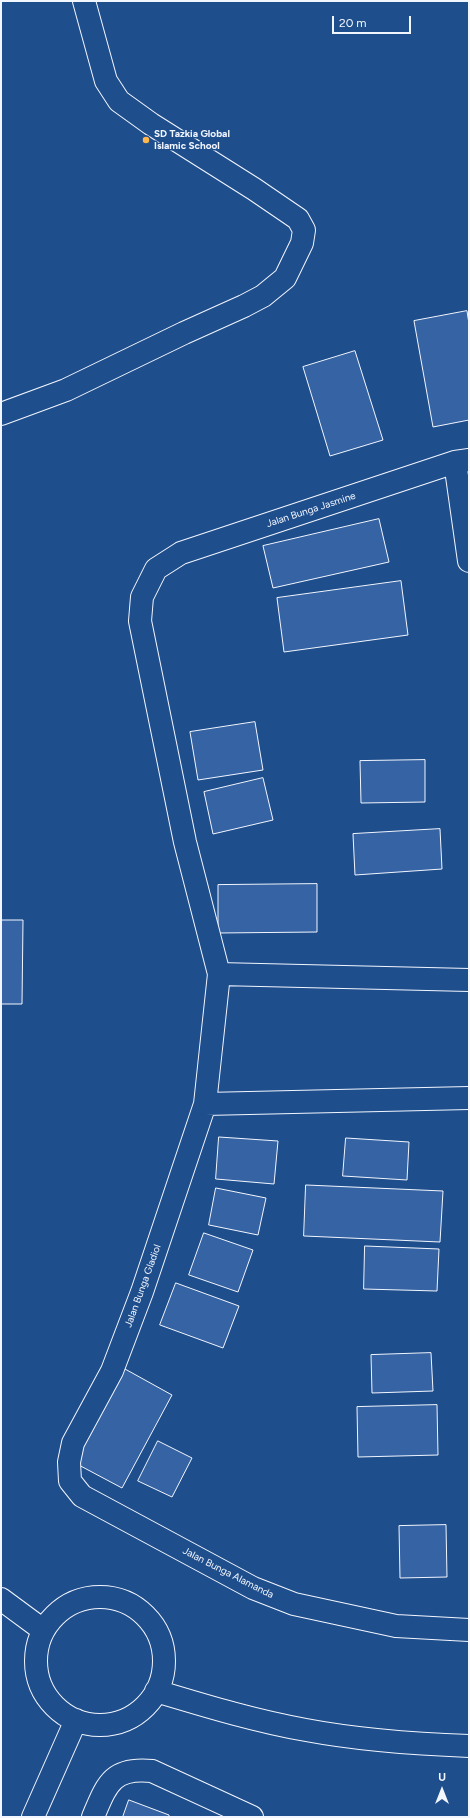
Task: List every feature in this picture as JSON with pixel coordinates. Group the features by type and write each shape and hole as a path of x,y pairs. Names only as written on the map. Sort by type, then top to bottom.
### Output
{"street":[{"path":"1,414 66,390 263,296 285,278 302,243 304,230 298,219 254,189 151,124 119,101 106,81 84,1"},
{"path":"462,461 469,561"},
{"name":"Jalan Bunga Jasmine","path":"156,569 182,553 462,461"},
{"name":"Jalan Bunga Gladiol","path":"69,1462 72,1444 112,1371 140,1299 205,1104 218,974 185,842 140,621 142,597 156,569"},
{"path":"218,974 469,980"},
{"path":"205,1104 469,1098"},
{"name":"Jalan Bunga Alamanda","path":"69,1462 70,1481 82,1496 253,1588 294,1604 341,1616 396,1626 469,1630"},
{"path":"93,1597 108,1598 124,1602 137,1609 148,1619 157,1632 162,1647 164,1662 162,1677 156,1692 148,1704 136,1714 122,1721 106,1725 91,1724 76,1720 62,1713 51,1703 42,1690 37,1675 36,1660 38,1645 43,1630 52,1618 64,1608 78,1601 93,1597"},
{"path":"1,1599 43,1630"},
{"path":"156,1692 226,1712 307,1730 407,1742 469,1746"},
{"path":"33,1817 76,1720"},
{"path":"93,1817 105,1788 117,1775 135,1769 152,1771 252,1817"}],"building":[{"path":"467,311 469,324 469,420 433,427 414,321"},
{"path":"355,351 383,440 330,456 303,367"},
{"path":"379,519 389,562 273,588 263,546"},
{"path":"401,581 408,635 284,652 277,598"},
{"path":"255,722 263,770 198,780 190,732"},
{"path":"425,760 425,802 361,803 360,761"},
{"path":"263,778 273,820 213,834 204,792"},
{"path":"440,829 442,869 355,875 353,834"},
{"path":"317,884 317,932 218,933 218,885"},
{"path":"1,920 23,920 22,1004 1,1004"},
{"path":"219,1137 278,1141 274,1184 216,1179"},
{"path":"346,1138 409,1142 407,1180 343,1176"},
{"path":"306,1185 443,1191 440,1242 304,1236"},
{"path":"216,1188 266,1198 258,1235 209,1225"},
{"path":"204,1233 253,1250 238,1292 189,1275"},
{"path":"365,1246 439,1249 437,1291 364,1289"},
{"path":"176,1283 239,1306 223,1348 160,1325"},
{"path":"431,1353 433,1391 372,1393 371,1355"},
{"path":"125,1369 172,1395 122,1488 75,1463"},
{"path":"437,1405 438,1455 358,1457 357,1407"},
{"path":"158,1441 192,1458 172,1497 138,1481"},
{"path":"446,1525 447,1577 400,1578 399,1526"},
{"path":"129,1800 169,1815 169,1817 123,1817"}],"place":[{"name":"SD Tazkia Global Islamic School","path":"146,140"}]}
